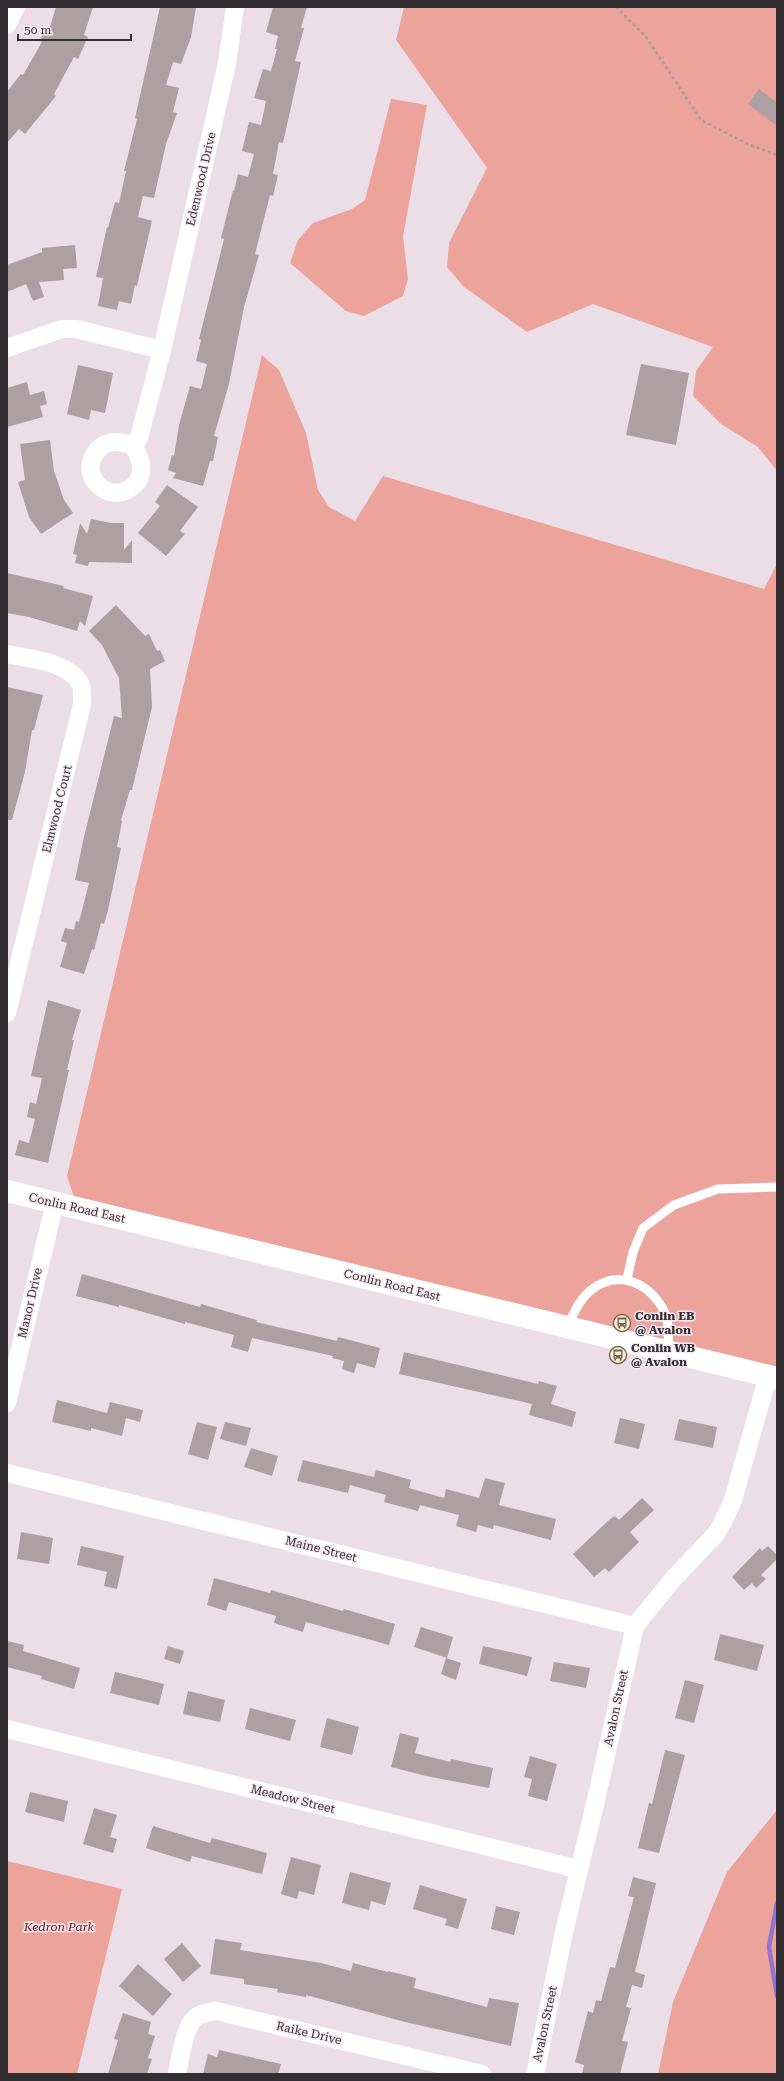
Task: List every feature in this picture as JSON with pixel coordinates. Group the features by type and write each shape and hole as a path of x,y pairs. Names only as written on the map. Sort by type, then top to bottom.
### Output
{"street":[{"path":"7,25 16,7"},
{"name":"Edenwood Drive","path":"133,447 139,438 162,350 227,63 235,7"},
{"path":"7,348 62,329 76,329 162,350"},
{"name":"Elmwood Court","path":"7,654 59,667 73,675 80,684 82,694 82,704 7,1013"},
{"name":"Conlin Road East","path":"7,1191 772,1377"},
{"name":"Manor Drive","path":"7,1403 55,1202"},
{"name":"Avalon Street","path":"535,2074 578,1869 596,1800 634,1626 674,1578 716,1534 724,1520 733,1500 772,1377"},
{"name":"Maine Street","path":"7,1473 634,1626"},
{"name":"Meadow Street","path":"7,1729 578,1869"},
{"name":"Raike Drive","path":"177,2074 188,2028 195,2018 203,2013 216,2011 482,2074"}],"lane":[{"path":"627,1279 633,1252 643,1228 674,1205 718,1189 777,1187"},
{"path":"567,1328 579,1303 589,1292 610,1280 627,1279 640,1284 665,1313 668,1326 668,1352"}],"path":[{"path":"616,7 646,37 701,120 748,144 777,155"}],"green space":[{"path":"404,7 777,7 777,471 758,447 721,424 693,396 696,371 713,347 593,304 527,332 464,287 447,267 449,243 487,168 396,40"},
{"path":"391,99 427,105 403,236 408,279 403,296 364,316 346,311 290,263 298,240 313,223 352,209 365,200"},
{"path":"262,355 279,370 306,433 318,490 329,507 355,521 383,476 764,589 777,564 777,1379 77,1206 67,1176"},
{"path":"777,1810 777,2074 658,2074 673,2002 727,1872"},
{"name":"Kedron Park","path":"7,1861 122,1889 77,2074 7,2074"}],"building":[{"path":"56,7 93,7 84,35 88,37 78,59 74,57 54,94 56,96 25,134 19,129 7,143 7,92 21,74 23,75 42,42 40,41 45,28 49,30"},
{"path":"160,7 196,7 191,37 181,64 173,62 166,85 179,88 173,112 177,113 166,144 154,198 143,196 138,217 152,221 137,286 135,285 131,304 119,301 117,310 98,306 103,278 96,277 107,227 108,228 115,202 119,203 126,171 124,171 137,119 135,118"},
{"path":"273,7 307,7 301,28 304,28 295,61 301,62 283,143 279,142 273,174 278,175 273,196 270,195 255,254 259,255 244,307 229,384 214,436 218,437 213,461 210,461 203,486 173,478 176,473 168,470 172,455 174,456 179,425 190,386 201,389 207,364 196,361 201,340 199,339 224,239 221,238 233,190 234,191 238,174 248,177 254,154 242,151 249,122 261,125 266,101 254,98 263,69 271,71 277,49 275,49 278,36 266,32"},
{"path":"759,89 777,103 777,126 748,104"},
{"path":"75,245 77,268 63,269 64,280 39,282 44,297 33,301 26,284 7,292 7,265 42,252 42,248"},
{"path":"641,364 689,373 676,445 626,435"},
{"path":"78,365 113,373 105,413 91,410 89,420 67,414"},
{"path":"27,382 30,395 44,391 47,404 40,406 43,417 7,427 7,388"},
{"path":"50,440 54,471 64,500 73,513 41,534 29,517 18,482 25,480 20,444"},
{"path":"167,485 198,507 180,531 185,534 166,556 138,533 160,506 155,502"},
{"path":"91,519 111,523 124,523 124,550 132,540 132,563 89,562 88,566 75,563 77,555 73,554 80,523 87,534"},
{"path":"7,573 64,586 63,588 93,596 85,626 80,621 77,631 29,617 7,613"},
{"path":"116,605 145,636 149,634 157,651 160,650 165,661 150,669 152,707 132,790 130,790 121,820 117,847 121,848 108,910 104,924 101,923 94,950 92,949 84,974 60,967 67,943 61,941 65,928 74,930 76,921 79,922 89,883 75,880 83,841 114,716 122,718 119,678 102,645 89,631"},
{"path":"7,687 43,695 34,730 32,730 25,772 12,820 7,820"},
{"path":"48,1000 81,1010 72,1040 74,1040 67,1070 69,1070 48,1163 15,1155 19,1140 29,1143 35,1119 27,1117 30,1102 36,1104 42,1078 31,1076"},
{"path":"82,1274 200,1307 201,1304 257,1320 256,1322 337,1341 338,1337 380,1348 375,1368 357,1363 354,1373 342,1369 344,1361 332,1358 333,1356 252,1338 248,1352 231,1347 234,1335 185,1322 185,1324 119,1305 119,1307 76,1296"},
{"path":"404,1352 538,1384 539,1381 557,1386 551,1404 576,1412 572,1427 529,1415 532,1404 399,1374"},
{"path":"57,1400 107,1413 110,1402 143,1410 140,1422 126,1418 122,1436 91,1428 91,1431 52,1422"},
{"path":"620,1418 645,1424 639,1449 614,1443"},
{"path":"679,1419 717,1427 713,1448 674,1440"},
{"path":"197,1422 217,1427 208,1460 188,1454"},
{"path":"225,1422 251,1428 246,1446 220,1439"},
{"path":"251,1448 278,1456 272,1476 244,1467"},
{"path":"303,1460 374,1477 376,1470 411,1480 409,1488 444,1498 446,1489 479,1498 485,1478 505,1483 499,1505 556,1519 551,1540 494,1525 493,1529 478,1525 476,1532 456,1526 459,1515 420,1505 418,1511 384,1502 386,1495 350,1485 348,1493 297,1481"},
{"path":"642,1498 654,1510 630,1532 639,1542 609,1572 605,1568 594,1577 573,1554 609,1520 615,1516 619,1520"},
{"path":"21,1532 53,1538 49,1564 17,1559"},
{"path":"81,1546 124,1556 117,1589 104,1586 107,1572 77,1565"},
{"path":"768,1546 777,1555 777,1559 761,1575 766,1579 756,1588 752,1583 744,1590 732,1577 760,1548 762,1551"},
{"path":"214,1578 270,1593 271,1590 343,1611 344,1609 395,1624 389,1645 306,1622 303,1632 274,1623 276,1616 229,1602 226,1611 207,1605"},
{"path":"421,1627 453,1637 447,1658 414,1647"},
{"path":"720,1634 764,1645 757,1671 714,1660"},
{"path":"7,1641 24,1645 23,1651 80,1668 74,1689 41,1679 42,1676 7,1667"},
{"path":"168,1646 184,1651 180,1664 164,1659"},
{"path":"483,1646 532,1657 527,1676 479,1664"},
{"path":"446,1658 461,1663 456,1680 441,1674"},
{"path":"554,1662 590,1668 586,1688 550,1681"},
{"path":"115,1672 164,1684 159,1705 110,1693"},
{"path":"685,1680 704,1685 694,1723 675,1718"},
{"path":"188,1691 225,1700 220,1722 183,1714"},
{"path":"250,1708 296,1720 290,1741 245,1729"},
{"path":"327,1718 359,1727 352,1755 320,1747"},
{"path":"400,1733 419,1738 415,1753 450,1762 451,1759 493,1768 489,1788 426,1776 391,1767"},
{"path":"665,1750 685,1755 659,1853 638,1848 649,1803 652,1804"},
{"path":"530,1756 557,1764 547,1801 528,1796 532,1779 524,1777"},
{"path":"30,1792 68,1801 64,1822 25,1812"},
{"path":"94,1808 117,1815 110,1837 117,1839 113,1853 83,1844"},
{"path":"153,1826 210,1843 212,1838 267,1853 262,1874 192,1856 190,1862 146,1848"},
{"path":"291,1857 321,1865 314,1895 299,1891 297,1899 281,1894"},
{"path":"350,1872 391,1883 385,1905 371,1901 369,1910 342,1903"},
{"path":"633,1877 656,1883 635,1972 645,1975 642,1988 632,1985 626,2007 631,2008 622,2041 628,2042 620,2074 582,2074 584,2065 575,2062 588,2011 593,2013 596,2000 601,2001 610,1967 615,1968 634,1897 628,1896"},
{"path":"420,1885 467,1899 458,1929 445,1925 447,1919 413,1909"},
{"path":"496,1906 520,1912 514,1935 491,1929"},
{"path":"215,1939 242,1943 240,1950 321,1963 351,1971 353,1963 416,1978 414,1988 487,2007 489,1998 519,2003 511,2046 405,2022 306,1995 306,1997 277,1992 278,1989 244,1984 244,1979 210,1974"},
{"path":"182,1943 201,1966 183,1982 164,1959"},
{"path":"138,1964 172,1994 153,2016 119,1986"},
{"path":"123,2013 151,2022 148,2034 155,2036 148,2058 152,2059 147,2074 108,2074 118,2040 114,2039"},
{"path":"219,2050 281,2064 278,2074 203,2074 208,2054 217,2057"}],"waterway":[{"path":"777,1903 769,1947 777,1996"}],"place":[{"name":"Conlin EB @ Avalon","path":"622,1323"},
{"name":"Conlin WB @ Avalon","path":"618,1355"}]}
